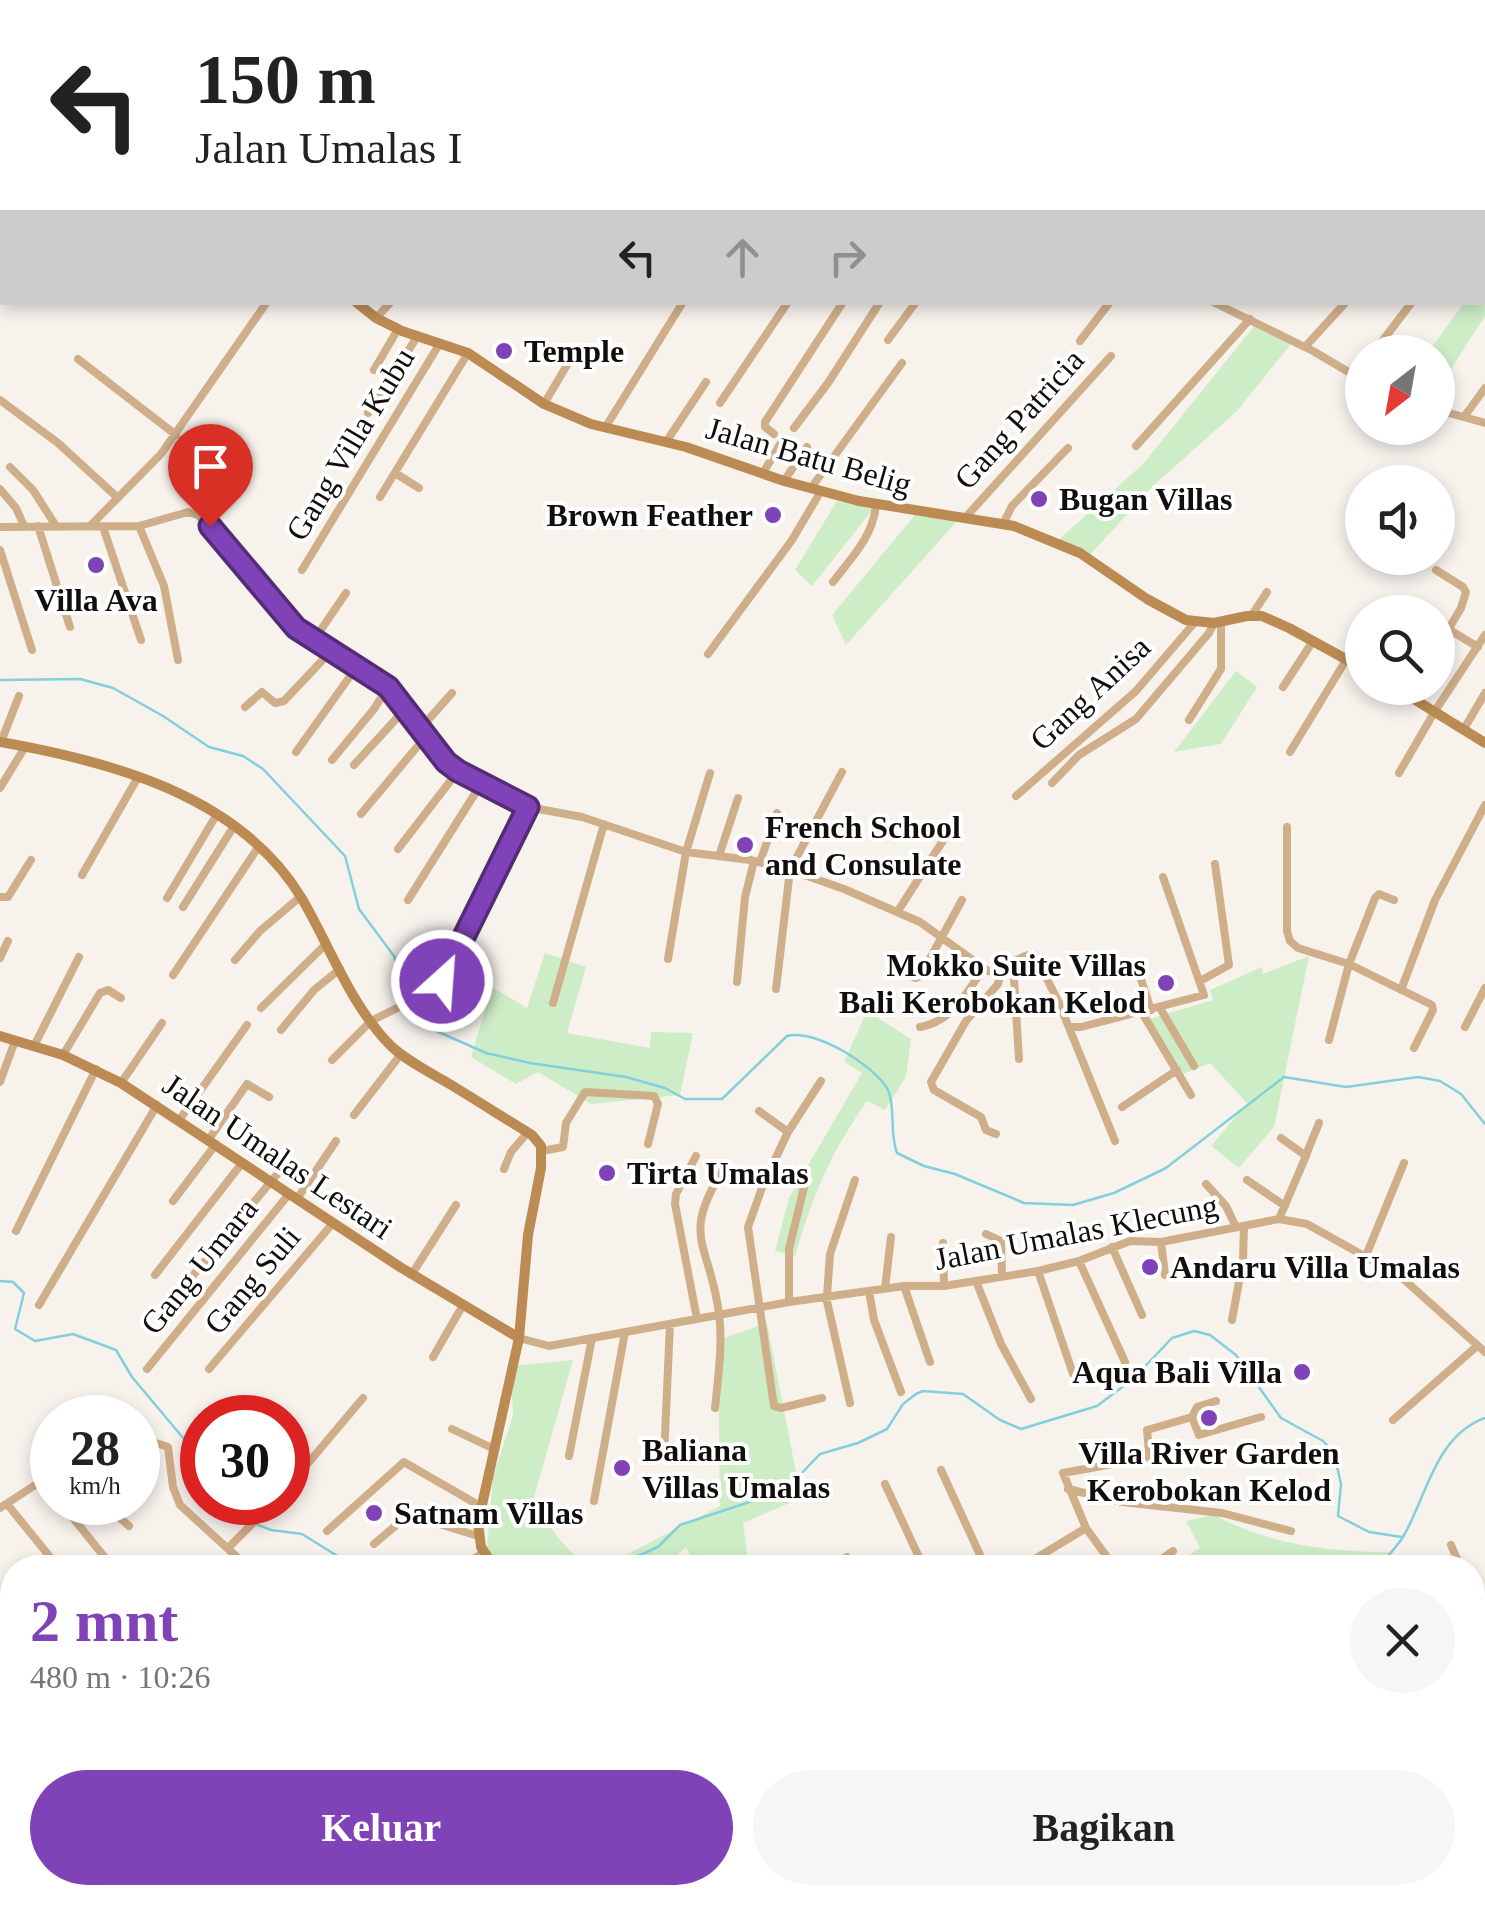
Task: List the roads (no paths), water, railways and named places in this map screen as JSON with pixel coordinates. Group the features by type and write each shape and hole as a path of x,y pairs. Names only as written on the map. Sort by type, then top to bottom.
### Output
{"street":[{"path":"90,526 176,434 266,305"},
{"name":"Jalan Batu Belig","path":"360,305 398,330 468,353 544,404 604,428 666,442 876,506 1003,524 1080,553 1147,599 1194,622 1252,615"},
{"path":"376,318 388,305"},
{"path":"604,428 681,305"},
{"path":"720,403 786,305"},
{"path":"774,434 765,424 841,305"},
{"path":"794,428 828,384 878,305"},
{"path":"888,340 914,305"},
{"path":"1080,341 1108,305"},
{"path":"1219,305 1345,370"},
{"path":"1234,312 1240,305"},
{"path":"1305,347 1343,305"},
{"path":"1387,335 1410,305"},
{"path":"1136,446 1250,318"},
{"path":"374,370 398,330"},
{"path":"368,413 417,337"},
{"name":"Gang Villa Kubu","path":"302,570 440,343"},
{"path":"380,497 468,353"},
{"name":"Gang Patricia","path":"965,518 1111,356"},
{"path":"78,360 176,434"},
{"path":"708,654 792,540 816,489 902,362"},
{"path":"544,404 567,365"},
{"path":"666,442 706,382"},
{"path":"1464,417 1485,388"},
{"path":"0,400 58,444 118,498"},
{"path":"1455,415 1485,423"},
{"path":"763,473 782,442"},
{"path":"784,481 807,447"},
{"path":"1003,524 1012,506 1068,448"},
{"path":"10,467 34,490 56,526"},
{"path":"394,473 419,488"},
{"path":"0,489 16,508 24,526"},
{"path":"833,582 870,533 876,506"},
{"path":"0,527 139,526 188,512 198,515 249,570 283,615 314,640 358,664 388,687 458,771 528,807 604,824 686,852 790,870 898,911 940,936 983,969 1001,972"},
{"path":"38,526 70,627"},
{"path":"139,526 164,586 178,660"},
{"path":"103,527 142,640"},
{"path":"0,550 32,650"},
{"path":"1444,575 1466,590 1455,619"},
{"path":"1267,592 1252,615 1270,618 1345,659"},
{"path":"314,640 346,594"},
{"name":"Gang Anisa","path":"1016,796 1136,691 1194,622"},
{"path":"1189,720 1222,669 1217,622"},
{"path":"1052,783 1078,755 1136,719 1217,622"},
{"path":"1455,635 1478,647"},
{"path":"1399,774 1485,635"},
{"path":"1283,687 1313,641"},
{"path":"245,707 262,692 275,703 284,700 332,650"},
{"path":"1290,752 1345,662"},
{"path":"296,752 358,664"},
{"path":"332,760 388,687"},
{"path":"360,814 452,692"},
{"path":"1464,729 1485,694"},
{"path":"19,696 0,742 92,762 138,777 218,814 234,826 259,846 300,897 371,1020 402,1054 528,1132 542,1151 528,1235 519,1338 480,1506 478,1536 486,1555"},
{"path":"1426,705 1485,742"},
{"path":"354,765 406,707"},
{"path":"0,788 24,747"},
{"path":"398,849 458,771"},
{"path":"668,959 686,852 710,772"},
{"path":"776,989 790,870 842,772"},
{"path":"82,874 138,777"},
{"path":"408,900 481,784"},
{"path":"719,856 738,798"},
{"path":"1401,990 1435,900 1485,805"},
{"path":"332,1060 371,1020 442,981 528,807"},
{"path":"737,982 745,896 777,813"},
{"path":"168,898 218,814"},
{"path":"553,1002 604,824"},
{"path":"183,907 234,826"},
{"path":"1287,827 1290,941 1302,950 1349,964 1434,1007 1414,1048"},
{"path":"898,911 944,839"},
{"path":"174,975 259,846"},
{"path":"0,897 8,897 31,860"},
{"path":"1200,980 1229,965 1215,864"},
{"path":"1069,1027 1201,998 1205,992 1163,877"},
{"path":"1330,1040 1349,964 1375,898 1379,894 1394,900"},
{"path":"236,960 260,931 300,897"},
{"path":"890,968 918,977 962,900"},
{"path":"0,958 8,941"},
{"path":"261,1008 326,944"},
{"path":"996,1134 986,1130 982,1117 934,1090 930,1082 966,1020 998,984 1001,972 1027,954 1038,958 1115,1141"},
{"path":"34,1046 79,957"},
{"path":"1013,964 1019,1059"},
{"path":"1123,964 1130,964 1138,973 1191,1095"},
{"path":"281,1030 314,990 340,969"},
{"path":"920,1027 937,1024 949,1016 983,969"},
{"path":"1465,1026 1485,988"},
{"path":"63,1055 100,993 108,990 121,998"},
{"path":"1151,1010 1194,1066"},
{"path":"121,1083 162,1022"},
{"path":"180,1119 248,1025"},
{"name":"Jalan Umalas Lestari","path":"0,1036 63,1055 121,1083 333,1224 519,1338"},
{"path":"0,1082 16,1041"},
{"path":"354,1115 402,1054"},
{"path":"16,1231 96,1070"},
{"path":"1122,1106 1177,1070"},
{"path":"821,1080 788,1132 748,1228 775,1406 782,1408 822,1398"},
{"path":"172,1201 247,1084 269,1097"},
{"path":"542,1151 562,1147 566,1122 585,1092 654,1096 658,1104 648,1144"},
{"path":"39,1305 156,1104"},
{"path":"758,1111 788,1132"},
{"path":"1318,1122 1279,1219 1307,1224 1407,1281 1481,1349 1393,1420"},
{"path":"504,1168 511,1152 528,1132"},
{"path":"1281,1138 1306,1155"},
{"name":"Gang Umara","path":"147,1370 336,1141"},
{"path":"696,1156 676,1194 675,1204 697,1318"},
{"path":"166,1308 290,1160"},
{"path":"155,1275 242,1162"},
{"path":"1365,1258 1404,1163"},
{"path":"716,1408 719,1314 698,1227 702,1206 725,1167"},
{"path":"790,1302 789,1249 807,1175"},
{"path":"850,1403 826,1297 830,1254 855,1180"},
{"path":"1246,1180 1284,1206"},
{"path":"1206,1184 1240,1226 1243,1260 1232,1320"},
{"path":"412,1274 456,1206"},
{"name":"Jalan Umalas Klecung","path":"519,1338 549,1346 790,1302 885,1288 976,1282 1079,1261 1136,1240 1161,1242 1279,1219"},
{"name":"Gang Suli","path":"209,1369 333,1224"},
{"path":"986,1234 1000,1241 1002,1276"},
{"path":"885,1288 891,1238"},
{"path":"1161,1242 1164,1275"},
{"path":"943,1244 944,1286"},
{"path":"1112,1247 1142,1314"},
{"path":"1079,1261 1124,1362"},
{"path":"1038,1271 1073,1374"},
{"path":"976,1282 1001,1344 1031,1399"},
{"path":"904,1286 930,1362"},
{"path":"868,1291 874,1320 901,1392"},
{"path":"434,1357 463,1305"},
{"path":"664,1456 670,1324"},
{"path":"594,1501 625,1332"},
{"path":"569,1456 592,1338"},
{"path":"310,1461 363,1398"},
{"path":"1216,1401 1197,1407 1192,1418 1199,1435 1261,1417"},
{"path":"1106,1555 1086,1528 1062,1476 1144,1460 1149,1452 1146,1431 1192,1418"},
{"path":"452,1429 494,1450"},
{"path":"160,1444 168,1447 175,1497 237,1555"},
{"path":"327,1532 404,1462 480,1506"},
{"path":"941,1470 980,1555"},
{"path":"885,1484 918,1555"},
{"path":"30,1489 4,1506 47,1555"},
{"path":"1068,1489 1122,1502 1222,1513 1291,1531"},
{"path":"374,1544 413,1510 439,1524 478,1536"},
{"path":"79,1525 104,1555"},
{"path":"229,1547 251,1525"},
{"path":"1043,1555 1086,1528"},
{"path":"1451,1545 1455,1555"},
{"path":"1167,1555 1172,1551"},
{"path":"480,1555 484,1552"}],"waterway":[{"path":"0,680 80,679 113,688 209,747 243,756 263,769 345,856 359,909 394,956 410,997"},
{"path":"413,1004 425,1026 486,1053 626,1077 665,1088 685,1099 722,1099 787,1036 813,1038 858,1060 881,1080 890,1097 897,1153 1024,1203 1073,1205 1114,1193 1166,1168 1284,1077 1346,1087 1418,1077 1440,1081 1461,1094 1485,1124"},
{"path":"0,1281 13,1282 24,1293 15,1329 35,1341 73,1334 116,1350 132,1377 180,1434"},
{"path":"640,1555 658,1547 680,1525 777,1493 820,1454 887,1429 903,1404 923,1391 963,1394 1000,1420 1021,1429 1097,1406 1133,1379 1172,1338 1194,1331 1210,1335 1236,1355 1281,1418 1323,1441 1334,1453 1341,1484 1338,1516 1369,1532 1402,1537"},
{"path":"1389,1555 1403,1537 1443,1453 1454,1438 1485,1418"},
{"path":"258,1525 302,1534 336,1555"}],"place":[{"name":"Temple","path":"504,351"},
{"name":"Bugan Villas","path":"1039,499"},
{"name":"Brown Feather","path":"773,515"},
{"name":"Villa Ava","path":"96,565"},
{"name":"French School and Consulate","path":"745,845"},
{"name":"Mokko Suite Villas Bali Kerobokan Kelod","path":"1166,983"},
{"name":"Tirta Umalas","path":"607,1173"},
{"name":"Andaru Villa Umalas","path":"1150,1267"},
{"name":"Aqua Bali Villa","path":"1302,1372"},
{"name":"Villa River Garden Kerobokan Kelod","path":"1209,1418"},
{"name":"Baliana Villas Umalas","path":"622,1468"},
{"name":"Satnam Villas","path":"374,1513"}]}
